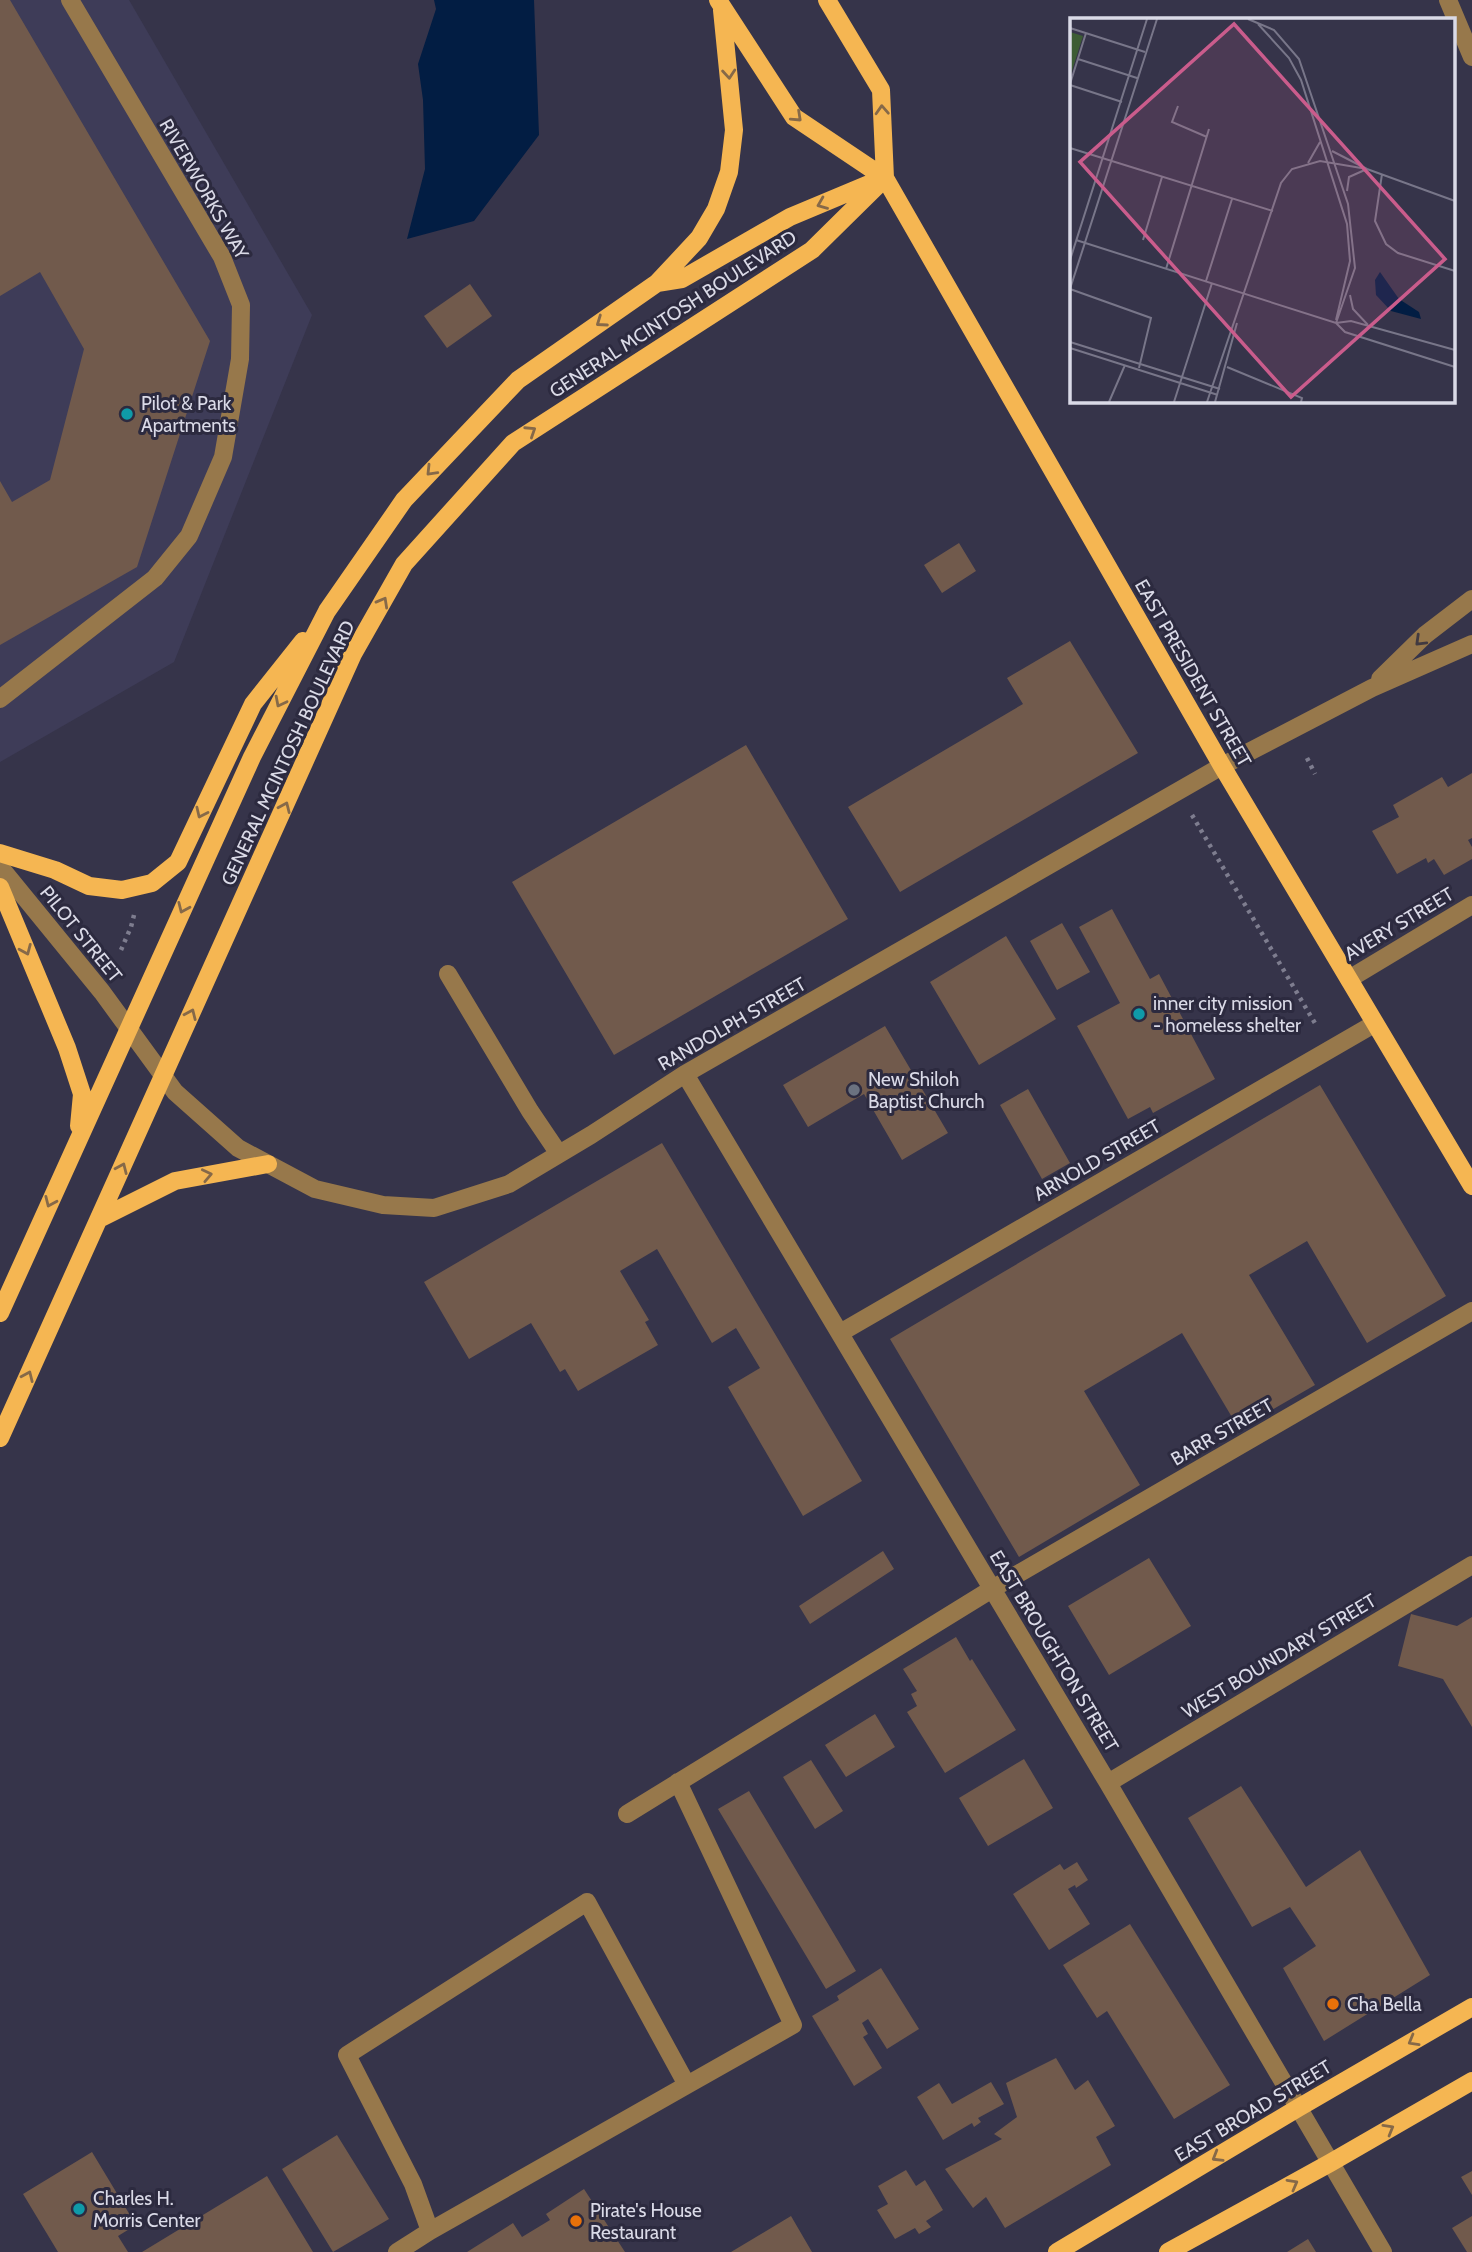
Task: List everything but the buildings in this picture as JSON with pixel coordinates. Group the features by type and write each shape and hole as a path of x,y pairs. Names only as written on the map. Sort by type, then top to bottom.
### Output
{"main road":[{"name":"EAST PRESIDENT STREET","path":"827,0 881,90 885,178"},
{"name":"EAST PRESIDENT STREET","path":"720,3 794,117 885,178 1222,766 1472,1186"},
{"path":"657,283 699,238 716,209 729,172 734,130 720,3"},
{"name":"GENERAL MCINTOSH BOULEVARD","path":"0,1312 252,757 327,611 404,500 518,380 657,283 682,279 790,217 885,178"},
{"name":"GENERAL MCINTOSH BOULEVARD","path":"0,1438 354,654 404,564 513,443 812,250 885,178"},
{"path":"0,853 55,870 89,886 122,890 152,883 178,863 253,704 327,611"},
{"path":"0,887 67,1048 82,1094 78,1140"},
{"path":"99,1219 175,1181 268,1164"},
{"name":"EAST BROAD STREET","path":"1057,2252 1472,2007"},
{"path":"1168,2252 1472,2081"}],"street":[{"name":"RIVERWORKS WAY","path":"0,699 155,578 189,536 223,457 240,359 241,305 222,257 70,0"},
{"path":"1448,0 1472,57"},
{"name":"RANDOLPH STREET","path":"1372,688 1425,635 1472,599"},
{"name":"RANDOLPH STREET","path":"129,1029 176,1092 238,1148 315,1189 383,1205 434,1208 509,1184 685,1074 1222,766 1372,688 1472,644"},
{"name":"PILOT STREET","path":"0,867 129,1029"},
{"name":"AVERY STREET","path":"1349,979 1472,905"},
{"path":"448,974 530,1111 559,1154"},
{"name":"ARNOLD STREET","path":"840,1333 1374,1024"},
{"name":"EAST BROUGHTON STREET","path":"685,1074 1108,1783 1383,2252"},
{"path":"0,1296 16,1278"},
{"name":"BARR STREET","path":"626,1814 992,1589 1472,1311"},
{"name":"WEST BOUNDARY STREET","path":"1108,1783 1472,1565"},
{"path":"397,2252 793,2025 678,1782"},
{"path":"430,2231 413,2184 347,2055 587,1902 687,2085"}],"path":[{"path":"1307,758 1315,774"},
{"path":"1178,791 1316,1025"},
{"path":"121,950 131,927 138,932"}],"shaded area":[{"path":"0,0 129,0 312,315 174,662 0,762"}],"water":[{"path":"434,0 534,0 539,135 474,221 407,239 425,169 423,100 418,64 436,9"}],"place":[{"name":"Pilot & Park Apartments","path":"127,414"},
{"name":"inner city mission - homeless shelter","path":"1139,1014"},
{"name":"New Shiloh Baptist Church","path":"854,1090"},
{"name":"Cha Bella","path":"1333,2004"},
{"name":"Charles H. Morris Center","path":"79,2209"},
{"name":"Pirate's House Restaurant","path":"576,2221"}]}
